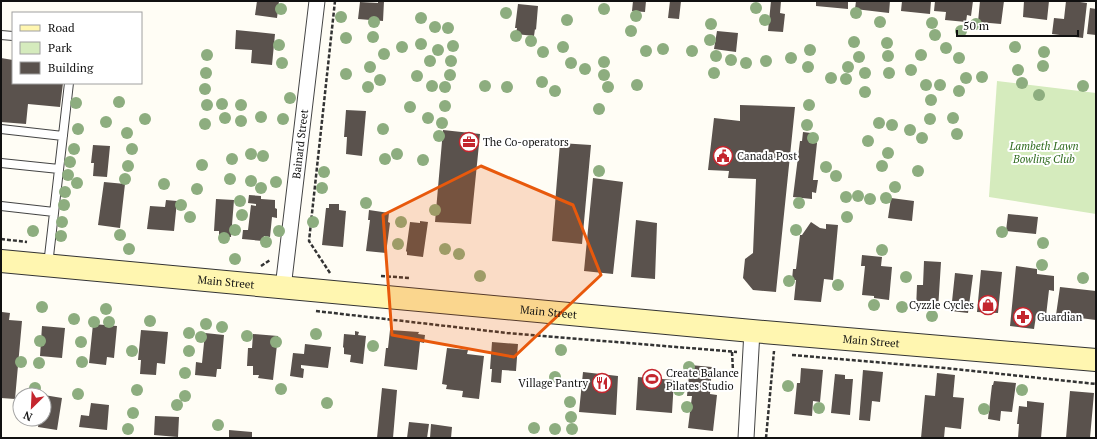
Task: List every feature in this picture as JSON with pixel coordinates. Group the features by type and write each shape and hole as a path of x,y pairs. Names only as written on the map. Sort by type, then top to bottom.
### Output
{"main road":[{"name":"Main Street","path":"1,261 283,288 752,342 1096,360"}],"street":[{"name":"Bainard Street","path":"283,288 317,1"},
{"path":"746,438 752,342"}],"lane":[{"path":"1,35 12,36"},
{"path":"48,266 69,84"},
{"path":"1,129 63,136"},
{"path":"1,163 59,169"},
{"path":"1,206 54,212"}],"path":[{"path":"335,1 309,240 330,273 337,274"},
{"path":"1,239 26,242"},
{"path":"255,265 262,266 275,256"},
{"path":"376,276 413,279"},
{"path":"313,311 507,333 732,352 752,342"},
{"path":"766,438 773,353 781,354"},
{"path":"789,355 1096,384"}],"highlighted area":[{"path":"481,166 573,205 601,275 514,357 392,335 383,215"}],"green space":[{"name":"Lambeth Lawn Bowling Club","path":"997,81 1096,93 1096,214 989,197"}],"building":[{"path":"257,1 279,1 277,18 255,15"},
{"path":"378,1 384,1 383,21 358,19 360,2 378,3"},
{"path":"633,1 646,1 645,12 632,11"},
{"path":"670,1 681,1 679,19 668,18"},
{"path":"771,1 781,1 780,13 785,14 783,32 768,31"},
{"path":"816,1 848,1 848,9 816,6"},
{"path":"856,1 890,1 889,13 855,9"},
{"path":"902,1 931,1 930,14 901,11"},
{"path":"935,1 973,1 971,16 967,15 966,22 945,20 946,12 934,11"},
{"path":"980,1 1004,1 1001,24 978,22"},
{"path":"1024,1 1049,1 1047,20 1023,17"},
{"path":"1066,1 1080,1 1087,3 1083,38 1052,34 1054,18 1064,19"},
{"path":"518,4 538,6 534,36 516,34 517,28 515,28"},
{"path":"1090,8 1096,9 1096,35 1087,34"},
{"path":"236,30 275,34 272,65 251,63 252,50 235,49"},
{"path":"717,31 738,33 736,52 714,49"},
{"path":"1,58 12,60 12,84 63,84 60,107 28,104 26,124 1,122"},
{"path":"740,105 795,107 776,292 753,290 743,278 745,259 753,253 756,179 728,178 729,171 708,170 714,118 740,121"},
{"path":"346,110 366,111 362,156 346,154 347,137 344,137"},
{"path":"443,130 480,134 471,224 435,222"},
{"path":"803,132 811,133 810,142 817,143 813,180 818,180 816,193 812,192 812,199 793,197 800,141 802,141"},
{"path":"560,143 591,145 582,244 552,241"},
{"path":"93,145 110,146 107,177 93,176 94,163 91,163"},
{"path":"593,178 623,182 613,274 584,271"},
{"path":"104,182 125,184 120,228 98,225"},
{"path":"249,195 261,196 261,199 275,200 277,218 272,217 270,237 264,236 263,241 242,239 243,230 248,230 251,205 256,206 256,204 248,203"},
{"path":"891,198 914,201 912,221 888,218"},
{"path":"216,199 234,200 231,237 219,237 219,231 214,231"},
{"path":"166,200 177,201 174,231 147,229 150,206 165,207"},
{"path":"329,204 339,204 339,210 346,211 343,247 322,245 326,208 329,208"},
{"path":"369,210 389,213 388,222 390,223 386,253 366,251 370,220 368,220"},
{"path":"1008,214 1038,217 1036,234 1006,231"},
{"path":"636,220 657,223 655,279 631,277"},
{"path":"420,221 428,222 423,257 407,255 406,251 410,222 420,223"},
{"path":"811,222 820,228 826,229 826,224 838,225 833,280 824,279 821,302 794,300 796,280 792,280 793,269 796,269 800,235 802,235"},
{"path":"862,255 882,257 881,266 892,267 889,300 874,298 874,296 862,295 865,266 861,266"},
{"path":"924,261 941,262 938,310 916,309 917,285 923,285"},
{"path":"1016,266 1037,269 1037,274 1054,276 1054,291 1049,290 1046,316 1036,316 1034,329 1010,326"},
{"path":"981,270 1002,272 998,313 977,312"},
{"path":"955,273 973,275 968,313 951,311"},
{"path":"1060,287 1096,291 1096,320 1056,315"},
{"path":"2,312 10,313 9,320 22,321 16,387 12,387 12,399 1,398"},
{"path":"93,324 117,326 114,358 107,357 106,365 89,363"},
{"path":"42,326 65,328 62,358 40,356"},
{"path":"141,330 168,332 165,364 157,363 156,375 140,374 141,360 138,360"},
{"path":"390,330 419,332 418,334 425,335 424,343 420,342 417,370 384,366"},
{"path":"355,331 359,332 358,335 366,336 363,364 350,362 351,355 344,354 344,334 355,335"},
{"path":"205,333 224,335 221,369 217,369 216,377 195,375 196,362 202,363"},
{"path":"253,334 278,336 273,380 258,378 259,375 253,375 253,366 247,366 248,348 252,348"},
{"path":"492,342 518,344 516,371 502,370 501,383 491,382 492,369 490,369"},
{"path":"305,344 331,347 328,368 301,365 301,368 304,369 303,378 290,376 293,353 304,354"},
{"path":"447,348 468,350 467,354 484,356 479,399 462,397 463,391 446,389 447,385 442,384"},
{"path":"690,365 712,367 710,394 717,395 713,431 688,428 692,396 687,396"},
{"path":"801,368 823,370 820,402 813,401 812,416 794,414 797,383 800,383"},
{"path":"863,370 883,372 880,402 872,401 870,421 859,420"},
{"path":"583,372 618,376 616,415 579,412"},
{"path":"937,373 955,375 953,397 964,398 961,429 945,427 944,438 921,438 925,395 935,396"},
{"path":"835,374 845,375 845,379 853,379 850,415 831,413"},
{"path":"638,377 674,380 672,413 636,410"},
{"path":"994,381 1016,383 1012,412 1001,411 1000,421 988,419 992,385"},
{"path":"382,388 397,390 393,438 377,438"},
{"path":"1070,391 1094,393 1090,438 1066,438"},
{"path":"52,396 62,398 57,430 38,427 52,427"},
{"path":"1027,401 1044,403 1041,438 1018,438 1019,424 1017,424 1019,406 1027,407"},
{"path":"91,403 109,405 107,430 79,427 81,415 89,416"},
{"path":"155,416 179,417 178,437 154,435"},
{"path":"409,422 429,424 427,438 407,438"},
{"path":"431,424 452,427 451,438 430,438"},
{"path":"229,430 252,432 252,438 229,438"}],"place":[{"name":"The Co-operators","path":"469,142"},
{"name":"Canada Post","path":"723,156"},
{"name":"Cyzzle Cycles","path":"988,305"},
{"name":"Guardian","path":"1023,317"},
{"name":"Create Balance Pilates Studio","path":"652,379"},
{"name":"Village Pantry","path":"602,383"}]}
